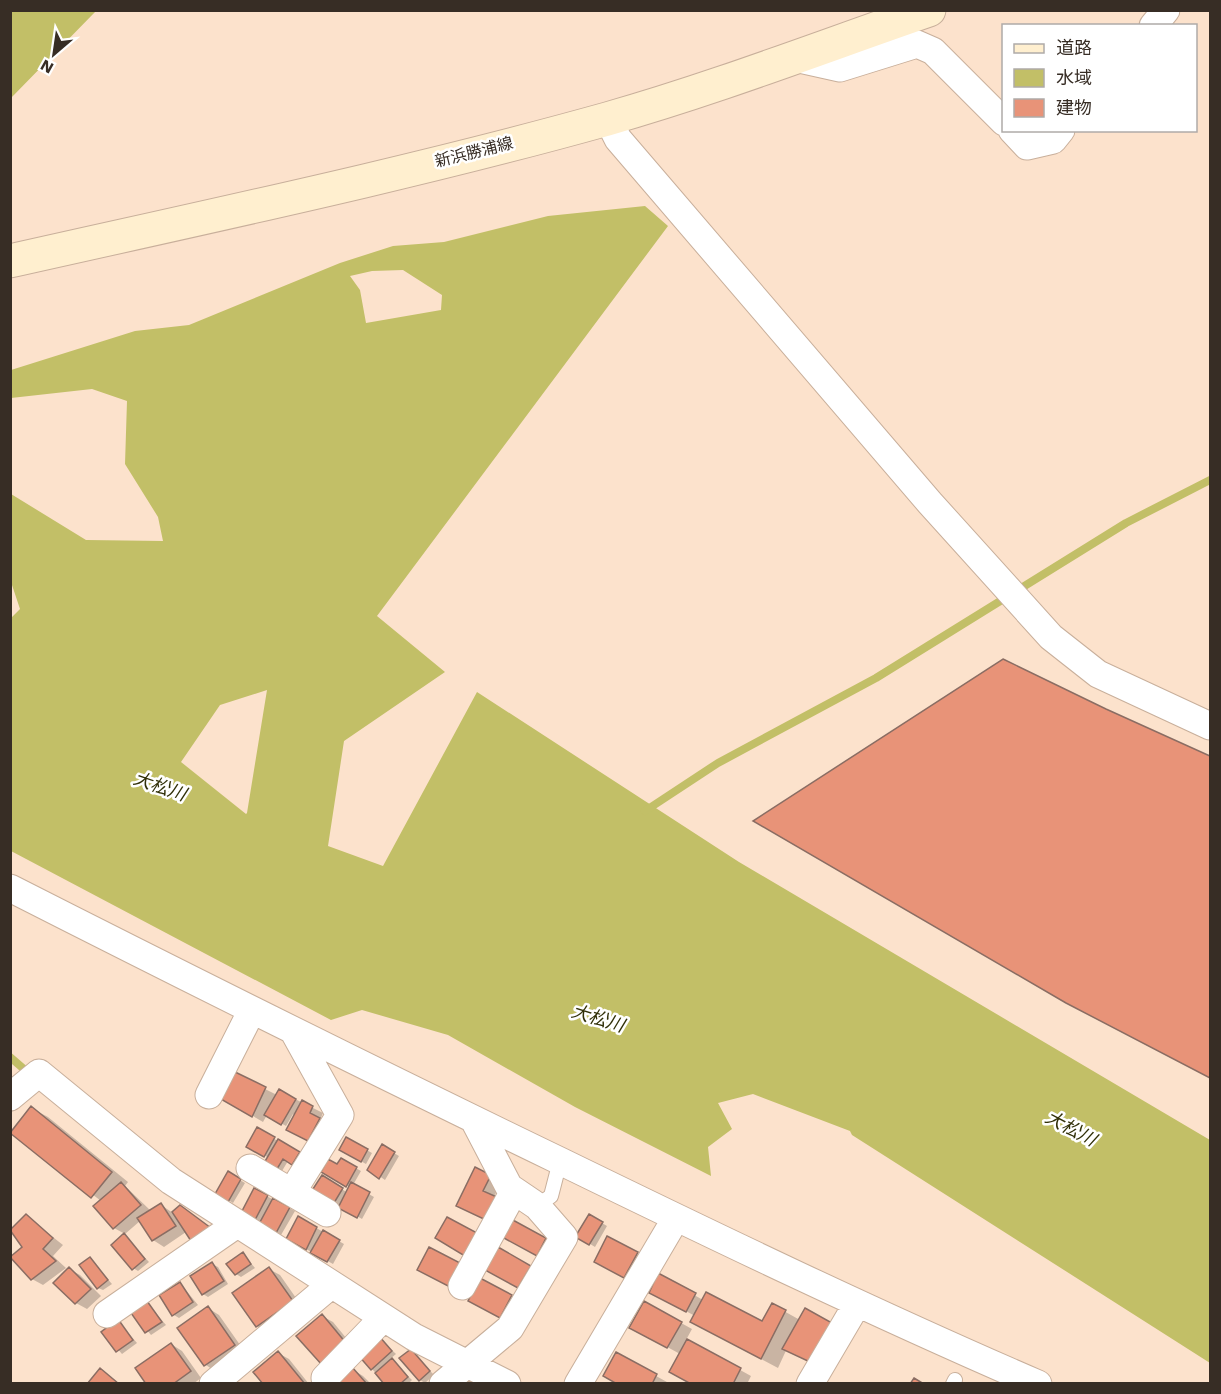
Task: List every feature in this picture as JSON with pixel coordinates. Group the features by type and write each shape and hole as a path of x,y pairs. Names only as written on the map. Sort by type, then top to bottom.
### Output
{"main road":[{"name":"新浜勝浦線","path":"10,261 345,185 608,119 795,58 929,10"}],"street":[{"path":"1155,24 1166,10"},
{"path":"795,58 840,68 917,44 933,51 1002,120"},
{"path":"608,119 618,139 930,503 1051,637 1098,674 1210,726"},
{"path":"1014,132 1028,146 1053,140 1059,132"},
{"path":"10,888 251,1012 676,1218 857,1304 1038,1383"},
{"path":"209,1095 251,1012"},
{"path":"292,1192 340,1115 294,1032"},
{"path":"10,1097 39,1073 171,1181 414,1337 507,1383"},
{"path":"443,1383 510,1328 564,1237 537,1206 509,1187 474,1120"},
{"path":"250,1168 327,1213"},
{"path":"462,1286 514,1191"},
{"path":"578,1383 676,1218"},
{"path":"107,1314 237,1224"},
{"path":"213,1383 331,1285"},
{"path":"810,1383 857,1304"},
{"path":"325,1378 383,1318"}],"lane":[{"path":"537,1206 551,1196 560,1161"}],"water":[{"path":"10,11 96,11 11,98"},
{"name":"大松川","path":"645,206 668,226 377,616 445,672 344,741 328,846 383,866 477,692 739,862 1210,1140 1210,1363 852,1135 850,1131 753,1094 718,1103 732,1129 708,1147 711,1176 575,1107 448,1035 362,1010 331,1020 11,851 10,619 20,609 11,582 11,494 86,540 163,541 158,517 125,464 127,401 92,389 11,398 11,370 135,331 189,325 340,263 393,246 444,242 548,216","holes":["403,270 442,295 441,310 366,323 360,290 350,276 372,271","267,690 247,813 246,814 181,762 220,705"]}],"building":[{"path":"1003,659 1210,756 1210,1078 1066,1003 753,821"},
{"path":"233,1071 266,1087 252,1117 219,1098"},
{"path":"279,1089 296,1099 281,1125 264,1115"},
{"path":"302,1100 313,1106 310,1113 320,1118 308,1141 286,1130"},
{"path":"31,1106 112,1172 91,1198 10,1133"},
{"path":"257,1127 275,1137 264,1157 246,1147"},
{"path":"346,1137 368,1149 361,1162 339,1150"},
{"path":"278,1139 300,1152 292,1165 283,1159 277,1169 264,1163"},
{"path":"382,1144 395,1152 379,1179 367,1170"},
{"path":"341,1158 357,1167 346,1187 321,1172 328,1159 337,1164"},
{"path":"475,1167 491,1175 483,1191 499,1198 488,1221 456,1206"},
{"path":"228,1171 241,1179 228,1202 215,1194"},
{"path":"322,1175 343,1188 334,1203 311,1192"},
{"path":"121,1182 141,1205 113,1229 93,1206"},
{"path":"351,1182 370,1192 357,1218 338,1208"},
{"path":"254,1188 268,1195 255,1220 241,1213"},
{"path":"273,1198 290,1207 276,1233 259,1224"},
{"path":"161,1203 176,1226 152,1241 137,1218"},
{"path":"180,1205 215,1231 191,1241 172,1212"},
{"path":"26,1214 53,1238 43,1249 56,1261 31,1280 10,1257 22,1247 10,1230"},
{"path":"589,1214 603,1222 589,1245 575,1237"},
{"path":"298,1216 317,1227 306,1250 286,1239"},
{"path":"447,1217 479,1234 468,1258 435,1238"},
{"path":"511,1219 546,1238 537,1256 502,1237"},
{"path":"323,1230 340,1240 327,1262 310,1253"},
{"path":"124,1233 145,1259 132,1270 111,1245"},
{"path":"607,1236 638,1252 624,1278 594,1262"},
{"path":"429,1247 464,1265 452,1288 417,1270"},
{"path":"498,1247 531,1266 518,1288 485,1270"},
{"path":"243,1252 251,1264 235,1275 226,1264"},
{"path":"90,1257 108,1280 97,1289 79,1265"},
{"path":"212,1262 224,1281 202,1295 190,1276"},
{"path":"69,1267 91,1289 75,1304 53,1283"},
{"path":"269,1267 293,1301 256,1327 232,1293"},
{"path":"658,1273 696,1293 686,1312 649,1293"},
{"path":"480,1278 512,1295 500,1318 468,1301"},
{"path":"180,1282 193,1302 172,1316 159,1295"},
{"path":"706,1292 762,1321 772,1303 786,1310 761,1359 690,1322"},
{"path":"147,1301 162,1322 145,1333 131,1313"},
{"path":"644,1301 682,1322 667,1348 629,1328"},
{"path":"208,1306 235,1345 204,1366 177,1328"},
{"path":"805,1308 832,1323 810,1362 782,1349"},
{"path":"322,1314 346,1343 322,1365 296,1336"},
{"path":"118,1319 133,1340 116,1352 101,1332"},
{"path":"379,1336 392,1351 371,1370 358,1355"},
{"path":"687,1339 741,1368 733,1384 691,1384 669,1372"},
{"path":"171,1343 191,1371 173,1384 146,1384 135,1368"},
{"path":"411,1349 430,1371 419,1381 399,1358"},
{"path":"278,1351 305,1384 263,1384 253,1372"},
{"path":"616,1352 657,1374 652,1384 617,1384 603,1376"},
{"path":"392,1358 408,1377 400,1384 384,1384 375,1373"},
{"path":"352,1367 367,1384 341,1384 338,1381"},
{"path":"100,1368 119,1384 87,1384"},
{"path":"914,1378 924,1384 910,1384"}],"waterway":[{"path":"645,811 718,763 876,678 1126,523 1210,480"},
{"path":"10,1057 25,1070"}]}
